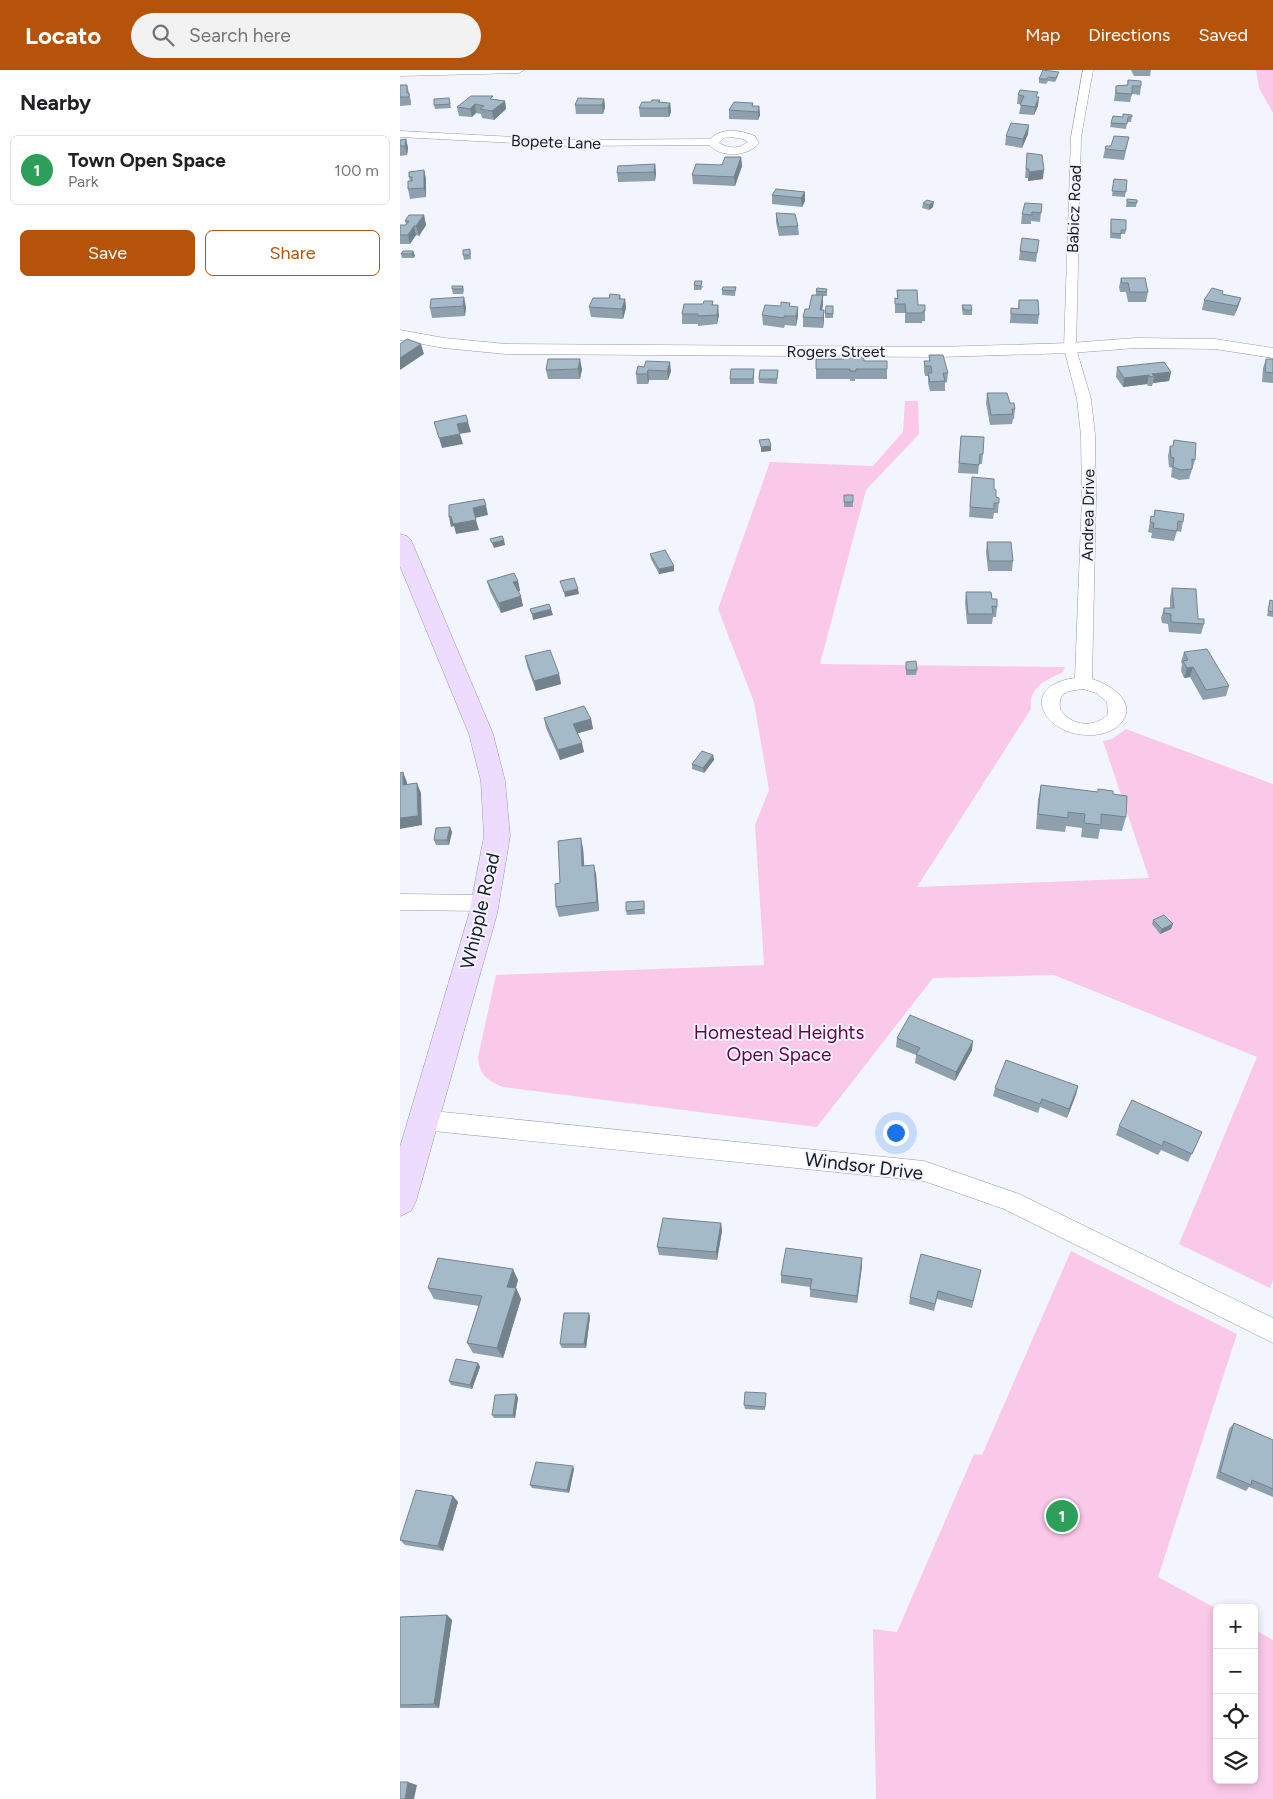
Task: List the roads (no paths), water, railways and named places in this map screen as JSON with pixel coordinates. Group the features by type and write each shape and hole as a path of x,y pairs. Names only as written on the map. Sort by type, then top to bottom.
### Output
{"main road":[{"name":"Whipple Road","path":"400,540 481,734 493,781 498,836 485,903 400,1201"}],"street":[{"path":"400,73 519,70"},
{"name":"Babicz Road","path":"1070,348 1076,137 1088,70"},
{"name":"Bopete Lane","path":"400,134 571,144 713,142"},
{"name":"Rogers Street","path":"400,335 444,343 506,349 939,352 1070,348 1136,342 1215,344 1273,353"},
{"name":"Andrea Drive","path":"1070,348 1084,399 1088,435 1089,497 1083,683"},
{"path":"400,902 485,903"},
{"name":"Windsor Drive","path":"423,1120 924,1171 1011,1201 1273,1331"}],"place":[{"name":"Town Open Space","path":"1062,1516"}],"park label":[{"name":"Homestead Heights Open Space","path":"779,1043"}]}
